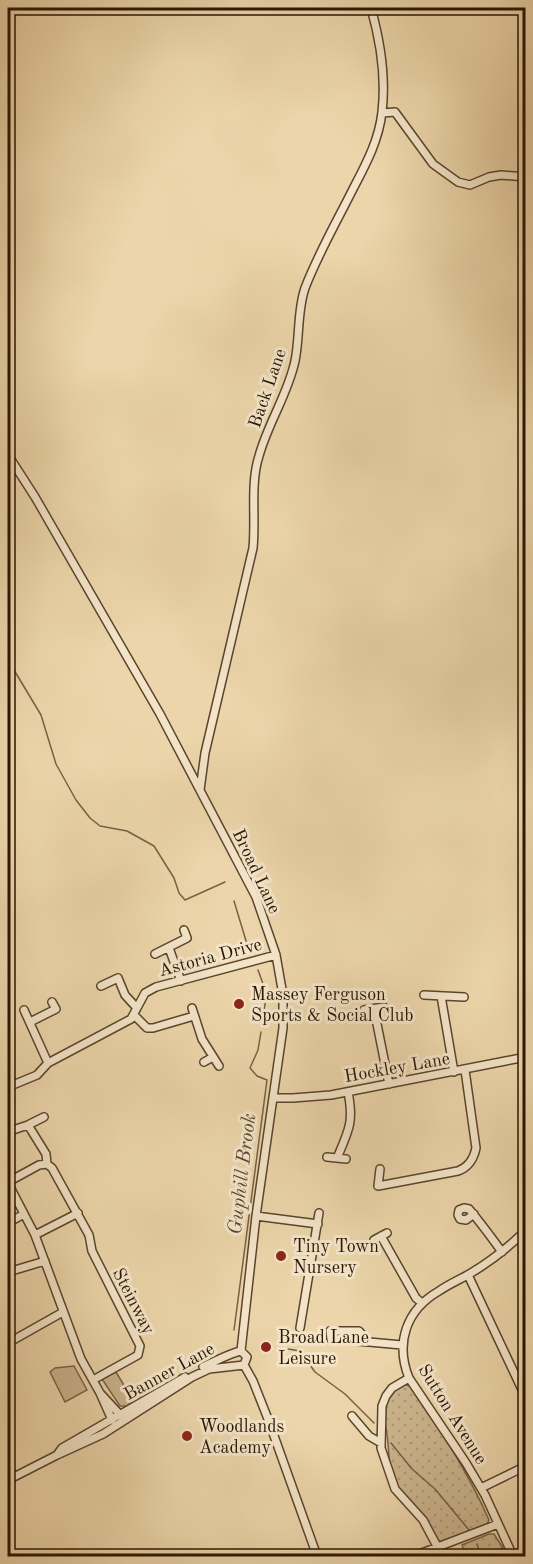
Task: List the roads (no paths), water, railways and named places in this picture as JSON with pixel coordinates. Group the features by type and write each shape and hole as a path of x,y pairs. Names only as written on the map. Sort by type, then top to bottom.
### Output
{"street":[{"name":"Back Lane","path":"201,790 205,753 253,548 254,491 258,458 293,368 305,288 368,160 382,113 380,57 371,8"},
{"path":"382,113 395,112 433,164 458,182 470,185 501,175 525,177"},
{"name":"Broad Lane","path":"8,455 35,497 201,790 256,897 276,955 284,1015 256,1216 241,1351"},
{"path":"155,954 187,938 184,930"},
{"path":"169,948 181,981"},
{"name":"Astoria Drive","path":"8,1087 36,1075 48,1063 125,1022 146,993 156,987 276,955"},
{"path":"101,986 121,977 125,995 147,1028 194,1016"},
{"path":"424,994 464,997"},
{"path":"441,996 454,1072"},
{"path":"364,1010 384,1007"},
{"path":"192,1008 202,1039 219,1066"},
{"path":"30,1022 56,1009"},
{"path":"374,1009 389,1084"},
{"path":"24,1010 48,1063"},
{"path":"204,1062 213,1057"},
{"name":"Hockley Lane","path":"273,1098 314,1097 348,1092 525,1057"},
{"path":"380,1169 378,1186 466,1168 476,1148 465,1070"},
{"path":"337,1158 352,1119 348,1092"},
{"path":"10,1131 44,1117"},
{"name":"Steinway","path":"28,1125 46,1154 47,1164 56,1173 78,1213 89,1235 92,1251 141,1349 138,1355 93,1380"},
{"path":"327,1156 346,1158"},
{"path":"47,1164 39,1165 8,1183 45,1261 81,1359 112,1420"},
{"path":"34,1235 78,1213"},
{"path":"311,1322 301,1324 319,1213"},
{"path":"8,1223 24,1214"},
{"path":"474,1214 502,1252"},
{"path":"256,1216 318,1224"},
{"path":"369,1342 359,1331 330,1331 331,1339 402,1345 406,1326 422,1303 502,1252 525,1230"},
{"path":"381,1236 416,1298 422,1303"},
{"path":"8,1272 45,1261"},
{"path":"468,1275 525,1398"},
{"path":"8,1343 63,1312"},
{"name":"Sutton Avenue","path":"402,1345 409,1378 481,1488 513,1557"},
{"path":"241,1365 247,1357 241,1351 232,1355 231,1360 241,1365 253,1381 317,1557"},
{"name":"Banner Lane","path":"8,1480 103,1434 122,1418 195,1372 232,1355"},
{"name":"Banner Lane","path":"57,1455 62,1448 112,1420 144,1408 208,1369 241,1365"},
{"path":"409,1378 392,1388 386,1395 382,1406 381,1440 386,1467 395,1489 423,1520 438,1548"},
{"path":"100,1393 122,1418"},
{"path":"352,1416 369,1436 381,1440"},
{"path":"481,1488 525,1466"},
{"path":"414,1557 498,1524"},
{"path":"521,1557 525,1554"}],"waterway":[{"name":"Guphill Brook","path":"8,660 41,715 56,764 76,800 90,818 100,826 127,831 154,846 185,900 225,882"},
{"name":"Guphill Brook","path":"234,901 250,954"},
{"path":"258,970 266,992"},
{"path":"262,1021 266,999"},
{"name":"Guphill Brook","path":"234,1330 267,1080 257,1076 250,1068 258,1050 261,1032"},
{"name":"Guphill Brook","path":"288,1349 300,1351 315,1372 345,1394 374,1423"},
{"name":"Guphill Brook","path":"391,1443 412,1469 435,1489 469,1530"},
{"name":"Guphill Brook","path":"477,1544 481,1556"}],"place":[{"name":"Massey Ferguson Sports & Social Club","path":"239,1004"},
{"name":"Tiny Town Nursery","path":"281,1256"},
{"name":"Broad Lane Leisure","path":"266,1347"},
{"name":"Woodlands Academy","path":"187,1436"}]}
